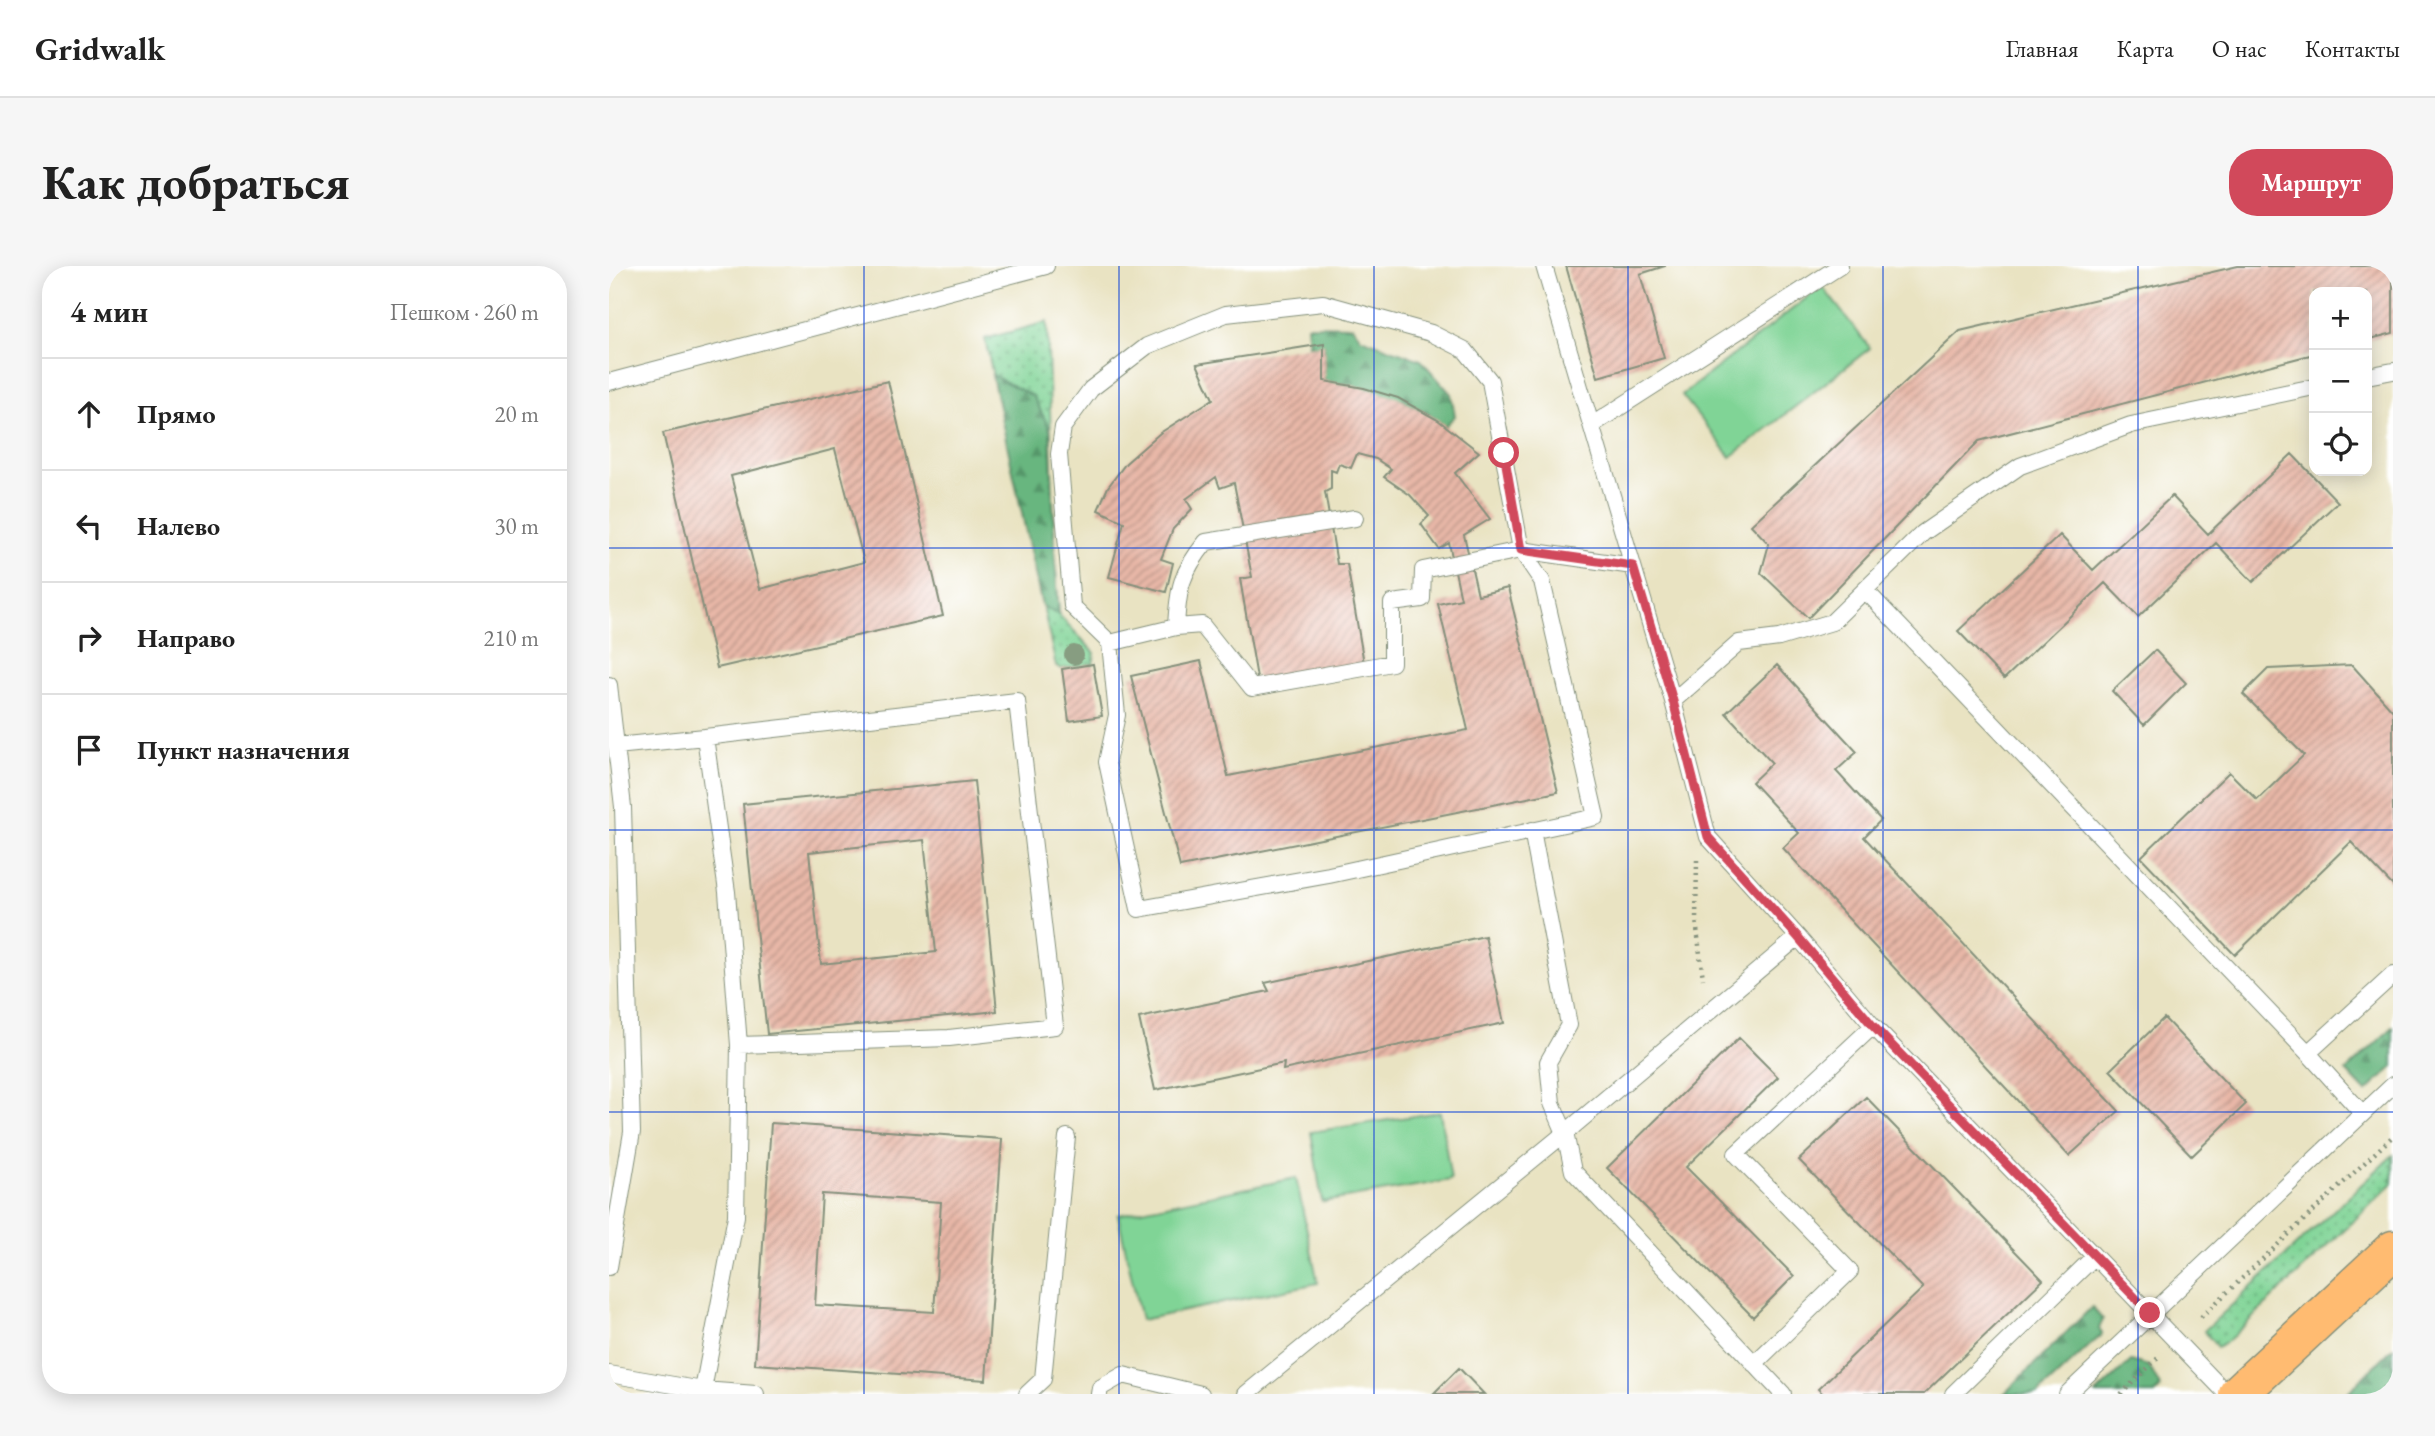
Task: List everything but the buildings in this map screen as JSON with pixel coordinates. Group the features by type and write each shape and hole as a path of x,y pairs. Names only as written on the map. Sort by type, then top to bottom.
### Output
{"main road":[{"path":"2238,1394 2393,1250"}],"lane":[{"path":"609,382 1045,266"},
{"path":"1544,266 1673,701 1708,837 1873,1026 2227,1394"},
{"path":"1592,425 1840,266"},
{"path":"1323,303 1431,333 1465,350 1490,381 1521,550 1542,581 1596,817 1329,875 1139,909 1107,762 1117,715 1110,643 1072,606 1059,454 1063,427 1091,389 1147,345 1226,314 1323,303"},
{"path":"2372,375 2393,371"},
{"path":"1673,701 1739,643 1779,638 1832,622 1923,533 2020,466 2131,425 2309,388"},
{"path":"1176,627 1178,592 1189,563 1206,542 1355,518"},
{"path":"1110,643 1176,627 1202,625 1252,688 1392,663 1392,603 1422,599 1423,569 1521,550 1633,566"},
{"path":"1865,590 2308,1053 2362,1113"},
{"path":"609,685 611,722 623,807 632,1132 609,1267"},
{"path":"616,746 1017,701 1055,1026 949,1038 739,1045"},
{"path":"702,1392 736,1216 739,1045 727,892 705,737"},
{"path":"1532,830 1569,1025 1548,1062 1552,1104 1565,1133 1573,1171 1783,1394"},
{"path":"1246,1394 1565,1133 1798,937"},
{"path":"2308,1053 2393,975"},
{"path":"1754,1364 1850,1271 1736,1154 1873,1026"},
{"path":"2067,1394 2393,1085"},
{"path":"1027,1394 1043,1380 1067,1137"},
{"path":"1953,1394 2094,1257"},
{"path":"609,1374 702,1392 756,1394"},
{"path":"1099,1394 1100,1388 1123,1375 1201,1394"}],"path":[{"path":"1697,859 1696,920 1703,979"},
{"path":"2201,1317 2393,1136"},
{"path":"2121,1394 2158,1358"},
{"path":"2378,1394 2393,1380"}],"green space":[{"path":"1822,286 1870,348 1731,457 1682,395"},
{"path":"1047,322 1059,615 1095,653 1093,664 1062,669 1056,666 985,339"},
{"path":"1307,325 1352,326 1361,338 1421,360 1451,394 1455,416 1445,426 1403,401 1324,381 1324,345 1309,347"},
{"path":"992,375 1033,396 1050,429 1059,615 1042,606"},
{"path":"2393,1027 2393,1067 2366,1092 2346,1071"},
{"path":"1440,1112 1451,1180 1322,1202 1311,1132"},
{"path":"2393,1155 2393,1183 2229,1340 2217,1347 2204,1331"},
{"path":"1296,1178 1318,1283 1141,1320 1118,1215"},
{"path":"2092,1307 2103,1319 2099,1329 2102,1334 2038,1394 2004,1394"},
{"path":"2393,1348 2393,1394 2346,1394"},
{"path":"2131,1361 2149,1366 2161,1388 2155,1394 2096,1394"}],"route":[{"path":"1504,453 1521,550 1633,566 1673,701 1708,837 1873,1026 2150,1313"}]}
